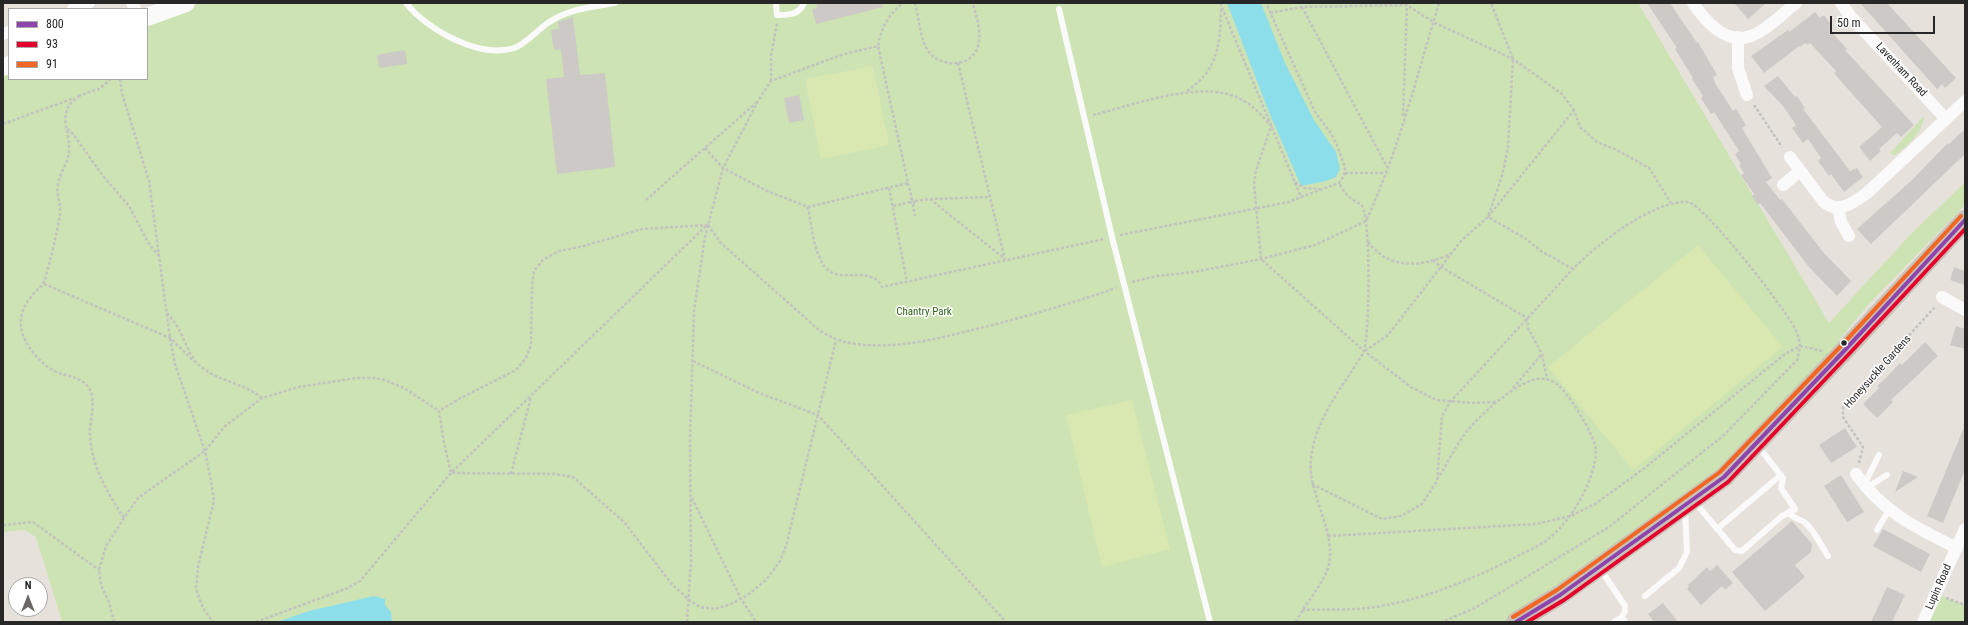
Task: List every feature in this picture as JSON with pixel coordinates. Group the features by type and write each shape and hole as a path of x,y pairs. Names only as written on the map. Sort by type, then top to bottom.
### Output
{"main road":[{"path":"1516,622 1530,616 1724,477 1845,350 1965,220"}],"street":[{"path":"76,8 90,3"},
{"path":"148,17 186,3"},
{"path":"1693,3 1710,25 1724,33 1738,37 1746,37 1757,33 1796,3"},
{"name":"Lavenham Road","path":"1841,3 1851,17 1946,119"},
{"path":"1738,37 1738,68 1750,99"},
{"path":"1787,153 1823,201 1830,206 1838,208 1849,205 1867,193 1965,101"},
{"path":"1783,185 1800,171"},
{"path":"1838,208 1841,222 1849,236"},
{"path":"1940,300 1965,310"},
{"path":"1856,474 1865,487 1889,510 1914,527 1957,548"},
{"name":"Lupin Road","path":"1923,622 1965,529"}],"lane":[{"path":"406,3 443,34 470,45 497,52 515,48 561,15 585,6 615,3"},
{"path":"776,3 777,15 794,14 799,11 804,3"},
{"path":"1059,9 1112,237 1210,622"},
{"path":"1689,502 1736,550 1742,551 1782,516 1795,509 1781,488 1783,478 1756,444"},
{"path":"1865,487 1879,455"},
{"path":"1865,487 1886,474"},
{"path":"1717,529 1781,475"},
{"path":"1645,596 1679,568 1687,552 1689,502"},
{"path":"1877,530 1889,510"},
{"path":"1788,512 1792,518 1804,522 1810,528 1828,556"},
{"path":"1599,567 1625,606 1624,619 1614,622"}],"path":[{"path":"903,3 888,18 881,31 878,46 912,199 915,201 990,197"},
{"path":"915,3 928,51 939,60 952,64 971,57 978,47 979,34 973,3"},
{"path":"1220,3 1301,197"},
{"path":"808,208 820,258 830,272 838,275 874,278 880,282 882,287 1112,237 1289,202 1339,183 1345,174 1344,164 1337,145 1330,132 1315,112 1266,3"},
{"path":"1488,217 1502,176 1508,148 1513,59 1491,3"},
{"path":"1270,13 1302,7 1407,4 1433,22 1513,59 1562,94 1574,110 1580,127 1597,142 1616,150 1649,168 1671,203"},
{"path":"1403,120 1407,4"},
{"path":"1084,118 1186,91 1196,85 1211,69 1218,48 1221,7"},
{"path":"1302,7 1387,167"},
{"path":"687,622 692,498 690,439 694,311 708,225 723,168 758,101 771,81 771,56 777,15"},
{"path":"771,81 844,54 878,46"},
{"path":"958,63 1005,260"},
{"path":"3,124 99,89 110,80"},
{"path":"120,80 122,93 149,181 166,312 175,364 205,451 214,501 198,567 196,589 203,608 213,622"},
{"path":"1186,91 1214,92 1243,100 1254,108 1271,126"},
{"path":"80,96 70,103 66,111 65,117 69,150 67,162 58,186 61,204 60,215 44,284 24,306 21,317 21,329 24,341 38,358 52,369 82,381 90,390 93,404 90,434 93,455 111,499 124,518"},
{"path":"1750,99 1787,153"},
{"path":"646,200 758,101"},
{"path":"1296,622 1302,610 1322,581 1329,564 1328,536 1312,484 1311,459 1315,435 1334,398 1364,351 1388,335 1461,241 1488,217 1574,110"},
{"path":"1271,126 1256,171 1254,184 1261,259 1364,351 1411,387 1436,400 1472,404 1497,402"},
{"path":"67,129 73,134 103,176 129,206 149,244 159,256"},
{"path":"705,148 723,168 767,191 808,208 908,183"},
{"path":"1345,174 1385,172"},
{"path":"1294,181 1304,188 1323,189"},
{"path":"1339,183 1343,191 1362,206 1366,221 1369,272 1364,351"},
{"path":"889,188 907,282"},
{"path":"893,206 910,202 912,199"},
{"path":"930,199 1005,260"},
{"path":"915,201 913,204 915,216"},
{"path":"1437,481 1442,416 1451,401 1584,257 1639,217 1671,203 1690,202 1703,212 1767,287 1797,332 1800,346 1797,360 1724,435 1609,527 1476,608 1442,622"},
{"path":"1488,217 1573,269"},
{"path":"256,622 348,588 360,581 451,473 708,225"},
{"path":"439,411 516,370 526,358 531,345 534,271 543,260 559,251 584,246 642,229 708,225"},
{"path":"1368,242 1379,254 1391,260 1420,263 1452,253"},
{"path":"1433,260 1442,267 1527,318"},
{"path":"44,284 170,338 204,370 247,388 262,398"},
{"name":"Honeysuckle Gardens","path":"1856,474 1863,447 1843,417 1843,407 1940,300"},
{"path":"166,312 177,326 195,362"},
{"path":"1527,318 1528,328 1542,354 1547,379"},
{"path":"451,473 556,474 573,477 624,522 652,556 671,583 689,600 700,607 715,609 731,604 741,599 767,579 784,551 836,340"},
{"path":"1328,536 1536,524 1571,516 1595,504 1646,468 1785,354 1800,346 1825,351"},
{"path":"1312,484 1382,519 1402,516 1422,504 1467,432 1511,389 1542,354"},
{"path":"693,361 759,393 818,415 1006,622"},
{"path":"114,622 109,602 101,585 100,570 106,546 124,518 138,498 205,451 225,426 262,398 299,387 356,378 374,378 385,380 404,388 439,411 451,473"},
{"path":"1302,610 1379,606 1408,600 1443,589 1502,564 1547,540 1571,516 1591,474 1596,451 1585,423 1568,397 1556,383 1547,379 1537,379 1511,389"},
{"path":"511,474 532,396"},
{"path":"692,498 741,599 756,622"},
{"path":"3,525 33,522 100,570"},
{"path":"1936,594 1965,605"}],"green space":[{"name":"Chantry Park","path":"192,3 1638,3 1829,323 1909,236 1965,182 1965,205 1868,305 1839,340 1845,350 1724,477 1514,622 62,622 36,537 24,530 3,532 3,67 8,65 8,80 148,80 148,18"},
{"path":"873,66 889,145 821,159 805,79"},
{"path":"1924,116 1923,123 1913,139 1894,156 1890,153"},
{"path":"1698,245 1783,347 1633,470 1548,367"},
{"path":"1132,400 1170,549 1102,567 1066,415"},
{"path":"1937,594 1965,605 1965,622 1923,622"}],"water":[{"path":"1227,3 1261,3 1285,63 1314,120 1336,152 1340,169 1336,177 1326,181 1301,186 1268,110"},
{"path":"374,596 385,599 385,605 391,612 392,622 277,622 309,611"}],"building":[{"path":"816,3 882,3 883,7 816,24 812,9 817,8"},
{"path":"1647,3 1670,3 1697,43 1698,42 1717,75 1713,77 1715,83 1733,111 1736,109 1746,125 1742,128 1772,178 1766,182 1780,200 1782,199 1823,252 1851,281 1837,296 1809,267 1760,203 1758,205 1752,196 1754,194 1741,175 1744,173 1735,154 1739,151 1714,112 1711,114 1701,98 1703,96 1675,49 1677,48"},
{"path":"1734,3 1766,3 1748,19"},
{"path":"1860,3 1887,3 1956,78 1945,88 1942,84 1937,89"},
{"path":"1815,12 1820,18 1824,15 1832,26 1829,29 1847,49 1845,50 1914,125 1901,137 1897,133 1879,149 1881,151 1870,161 1859,147 1882,127 1834,73 1836,71 1810,43 1807,45 1805,43 1800,47 1799,46 1764,73 1751,56 1788,30 1789,32"},
{"path":"573,17 580,75 605,73 615,167 557,174 546,79 564,77 561,49 554,50 551,30 559,29 558,22"},
{"path":"405,50 407,64 379,68 377,55"},
{"path":"1778,76 1795,97 1797,96 1805,108 1803,109 1850,171 1857,168 1863,177 1844,192 1831,174 1829,176 1818,161 1821,158 1808,139 1803,143 1792,128 1796,125 1783,106 1764,86"},
{"path":"799,95 804,120 789,123 784,98"},
{"path":"1965,129 1965,154 1871,244 1857,229 1911,181 1948,143 1949,144"},
{"path":"1954,267 1965,271 1965,285 1950,280"},
{"path":"1956,326 1965,329 1965,349 1950,345"},
{"path":"1925,342 1938,356 1891,400 1893,402 1877,418 1863,404 1879,388 1877,386 1900,363 1902,365"},
{"path":"1965,425 1965,470 1943,523 1927,516"},
{"path":"1845,428 1857,447 1831,463 1819,445"},
{"path":"1903,471 1918,477 1895,492"},
{"path":"1841,475 1864,512 1847,522 1824,486"},
{"path":"1792,521 1812,544 1811,552 1795,565 1805,577 1765,611 1732,572"},
{"path":"1883,529 1930,554 1921,572 1873,546"},
{"path":"1717,565 1733,583 1725,590 1722,586 1701,605 1687,589 1689,587 1688,585 1707,567 1710,571"},
{"path":"1887,587 1905,595 1892,622 1871,622"},
{"path":"1663,603 1678,622 1654,622 1648,614"}],"transit line":[{"name":"91","path":"1513,617 1557,590 1720,472 1841,346 1961,216"},
{"name":"800","path":"1516,622 1560,595 1724,477 1845,350 1965,220"},
{"name":"93","path":"1527,622 1564,600 1728,482 1965,229"}]}
